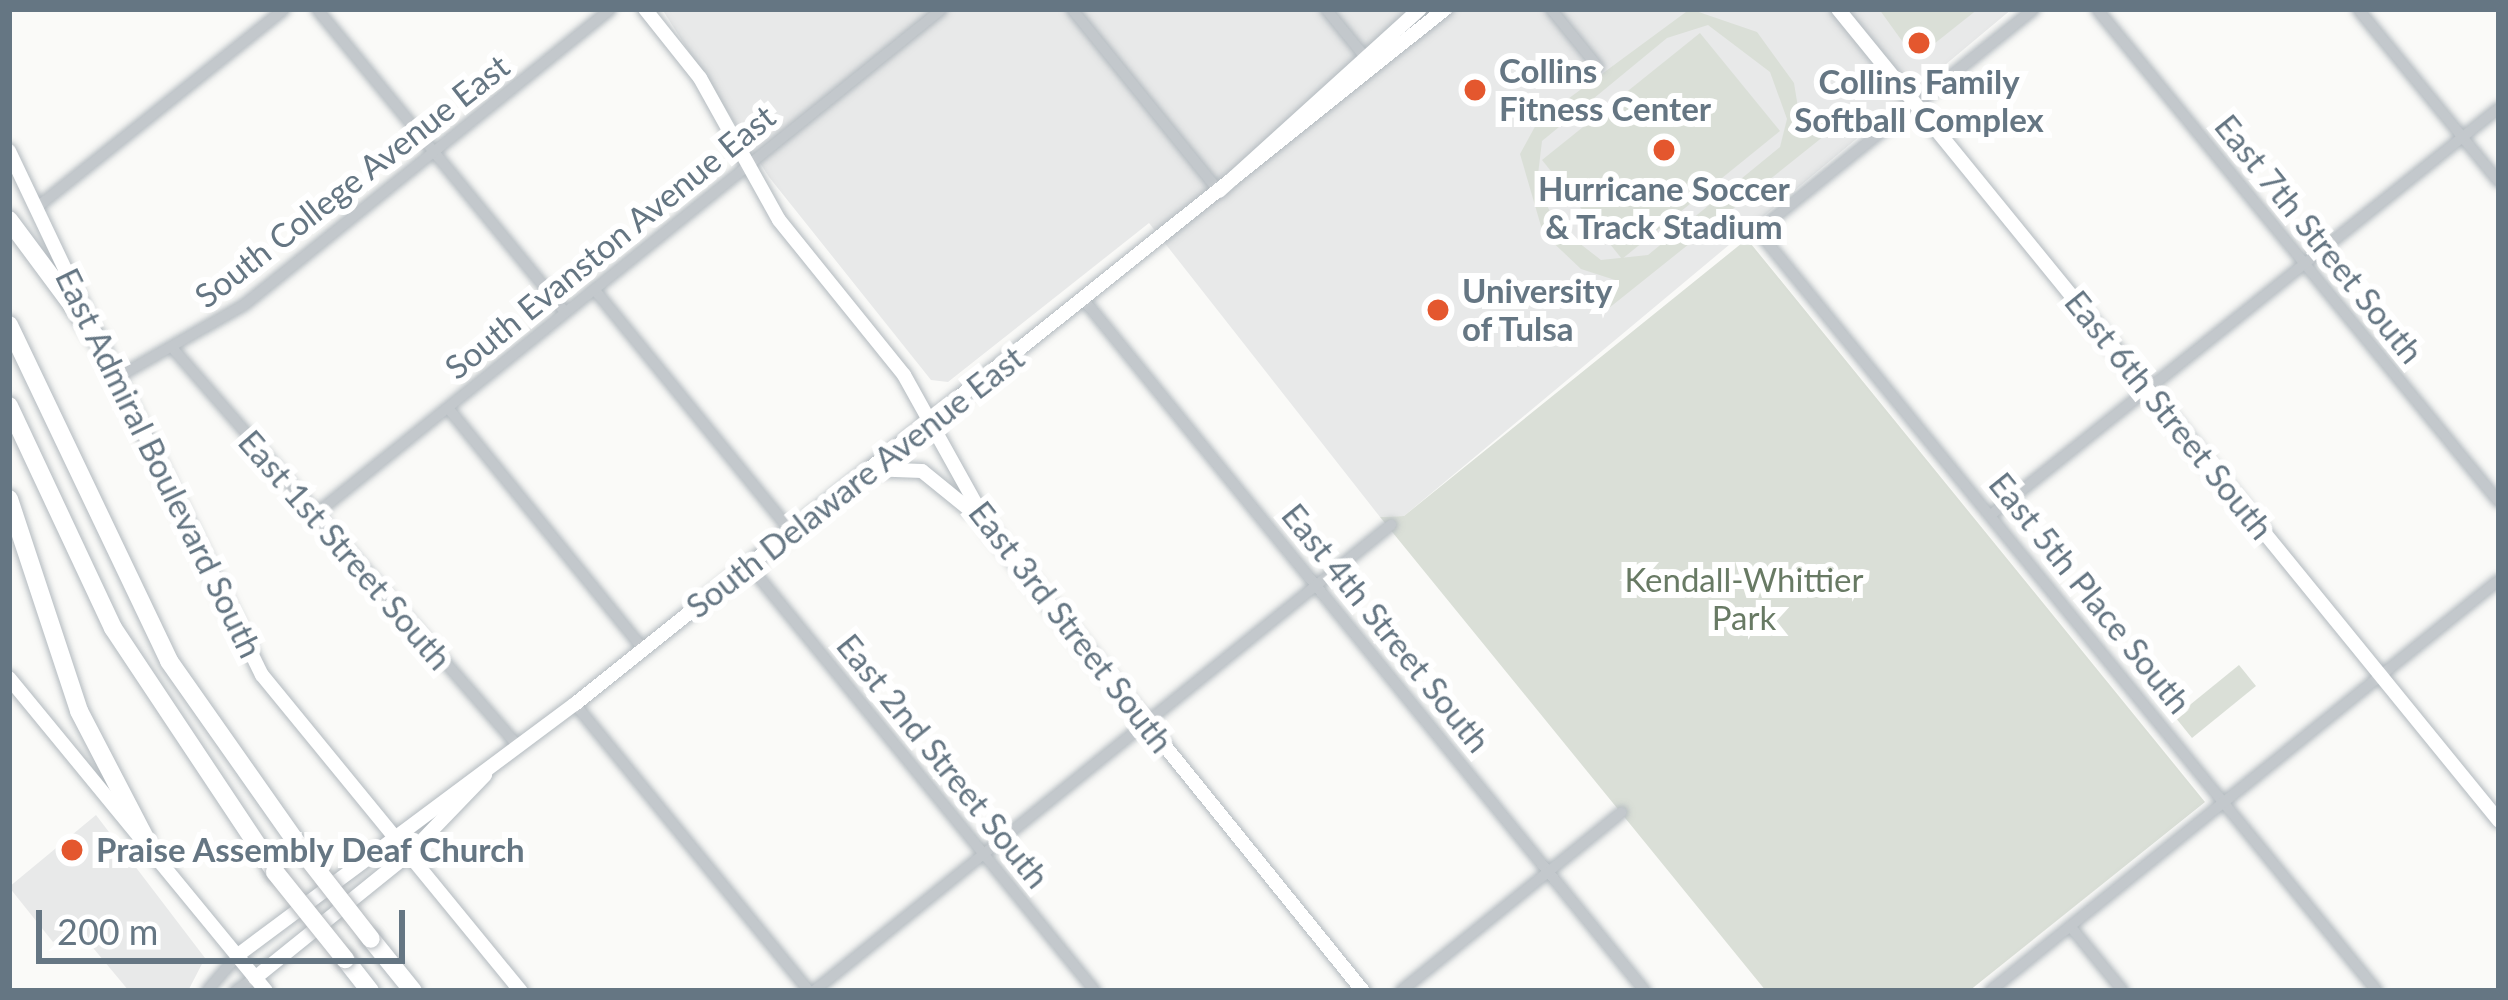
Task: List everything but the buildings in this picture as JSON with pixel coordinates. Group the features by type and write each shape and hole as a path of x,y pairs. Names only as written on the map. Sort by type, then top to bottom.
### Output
{"highway":[{"path":"9,220 101,344"},
{"path":"9,325 169,661 303,852 413,991"},
{"path":"9,406 113,628 275,872 370,991"},
{"path":"9,499 79,710 145,838"}],"street":[{"path":"9,151 36,208 284,9"},
{"path":"317,9 565,312"},
{"name":"South College Avenue East","path":"116,379 175,351 611,9"},
{"name":"East 3rd Street South","path":"645,9 747,166 929,421 991,531 1363,991"},
{"name":"South Evanston Avenue East","path":"312,517 942,9"},
{"path":"1072,9 1219,190"},
{"path":"1326,9 1375,70"},
{"name":"South Delaware Avenue East","path":"1219,190 1420,9"},
{"name":"South Delaware Avenue East","path":"255,978 411,852 518,746 1375,70 1445,9"},
{"path":"1551,9 1598,67"},
{"name":"East 6th Street South","path":"1838,9 2499,821"},
{"path":"1916,104 2034,9"},
{"name":"East 7th Street South","path":"2097,9 2499,502"},
{"path":"2358,9 2499,182"},
{"name":"East 5th Place South","path":"1916,104 1758,231 2377,991"},
{"path":"1992,514 2499,108"},
{"name":"East Admiral Boulevard South","path":"36,208 240,639 521,991"},
{"path":"594,289 791,531"},
{"name":"East 4th Street South","path":"1084,300 1645,991"},
{"name":"East 1st Street South","path":"175,351 312,517 518,746"},
{"path":"448,408 644,650"},
{"path":"869,470 940,480 991,531"},
{"path":"575,704 812,991 1391,525"},
{"name":"East 2nd Street South","path":"749,565 1095,991"},
{"path":"1990,991 2499,580"},
{"path":"9,678 266,991"},
{"name":"South Delaware Avenue East","path":"238,956 394,832 488,771"},
{"path":"1402,991 1622,812"},
{"path":"2070,926 2123,991"},
{"path":"207,991 238,956"},
{"path":"235,991 255,978"}],"shaded area":[{"name":"University of Tulsa","path":"662,9 2012,9 1404,516 1380,517 1149,223 948,382 931,380 769,177"},
{"path":"96,815 205,958 188,991 129,991 74,925 53,942 9,887"}],"green space":[{"path":"1690,9 1757,32 1794,83 1802,132 1820,119 1829,132 1604,312 1594,298 1615,280 1581,269 1543,233 1520,154 1538,121","holes":["1708,25 1770,72 1787,119 1780,147 1648,255 1601,260 1556,225 1537,183 1542,141 1667,38"]},
{"name":"Collins Family Softball Complex","path":"1879,9 1978,9 1915,59"},
{"path":"1700,33 1780,131 1622,259 1542,160"},
{"name":"Kendall-Whittier Park","path":"1747,239 2205,802 1969,991 1766,991 1380,517 1404,516"},
{"path":"2239,665 2256,686 2192,738 2175,717"}],"place":[{"name":"Collins Family Softball Complex","path":"1919,43"},
{"name":"Collins Fitness Center","path":"1475,90"},
{"name":"Hurricane Soccer & Track Stadium","path":"1664,150"},
{"name":"University of Tulsa","path":"1438,310"},
{"name":"Praise Assembly Deaf Church","path":"72,850"}]}
